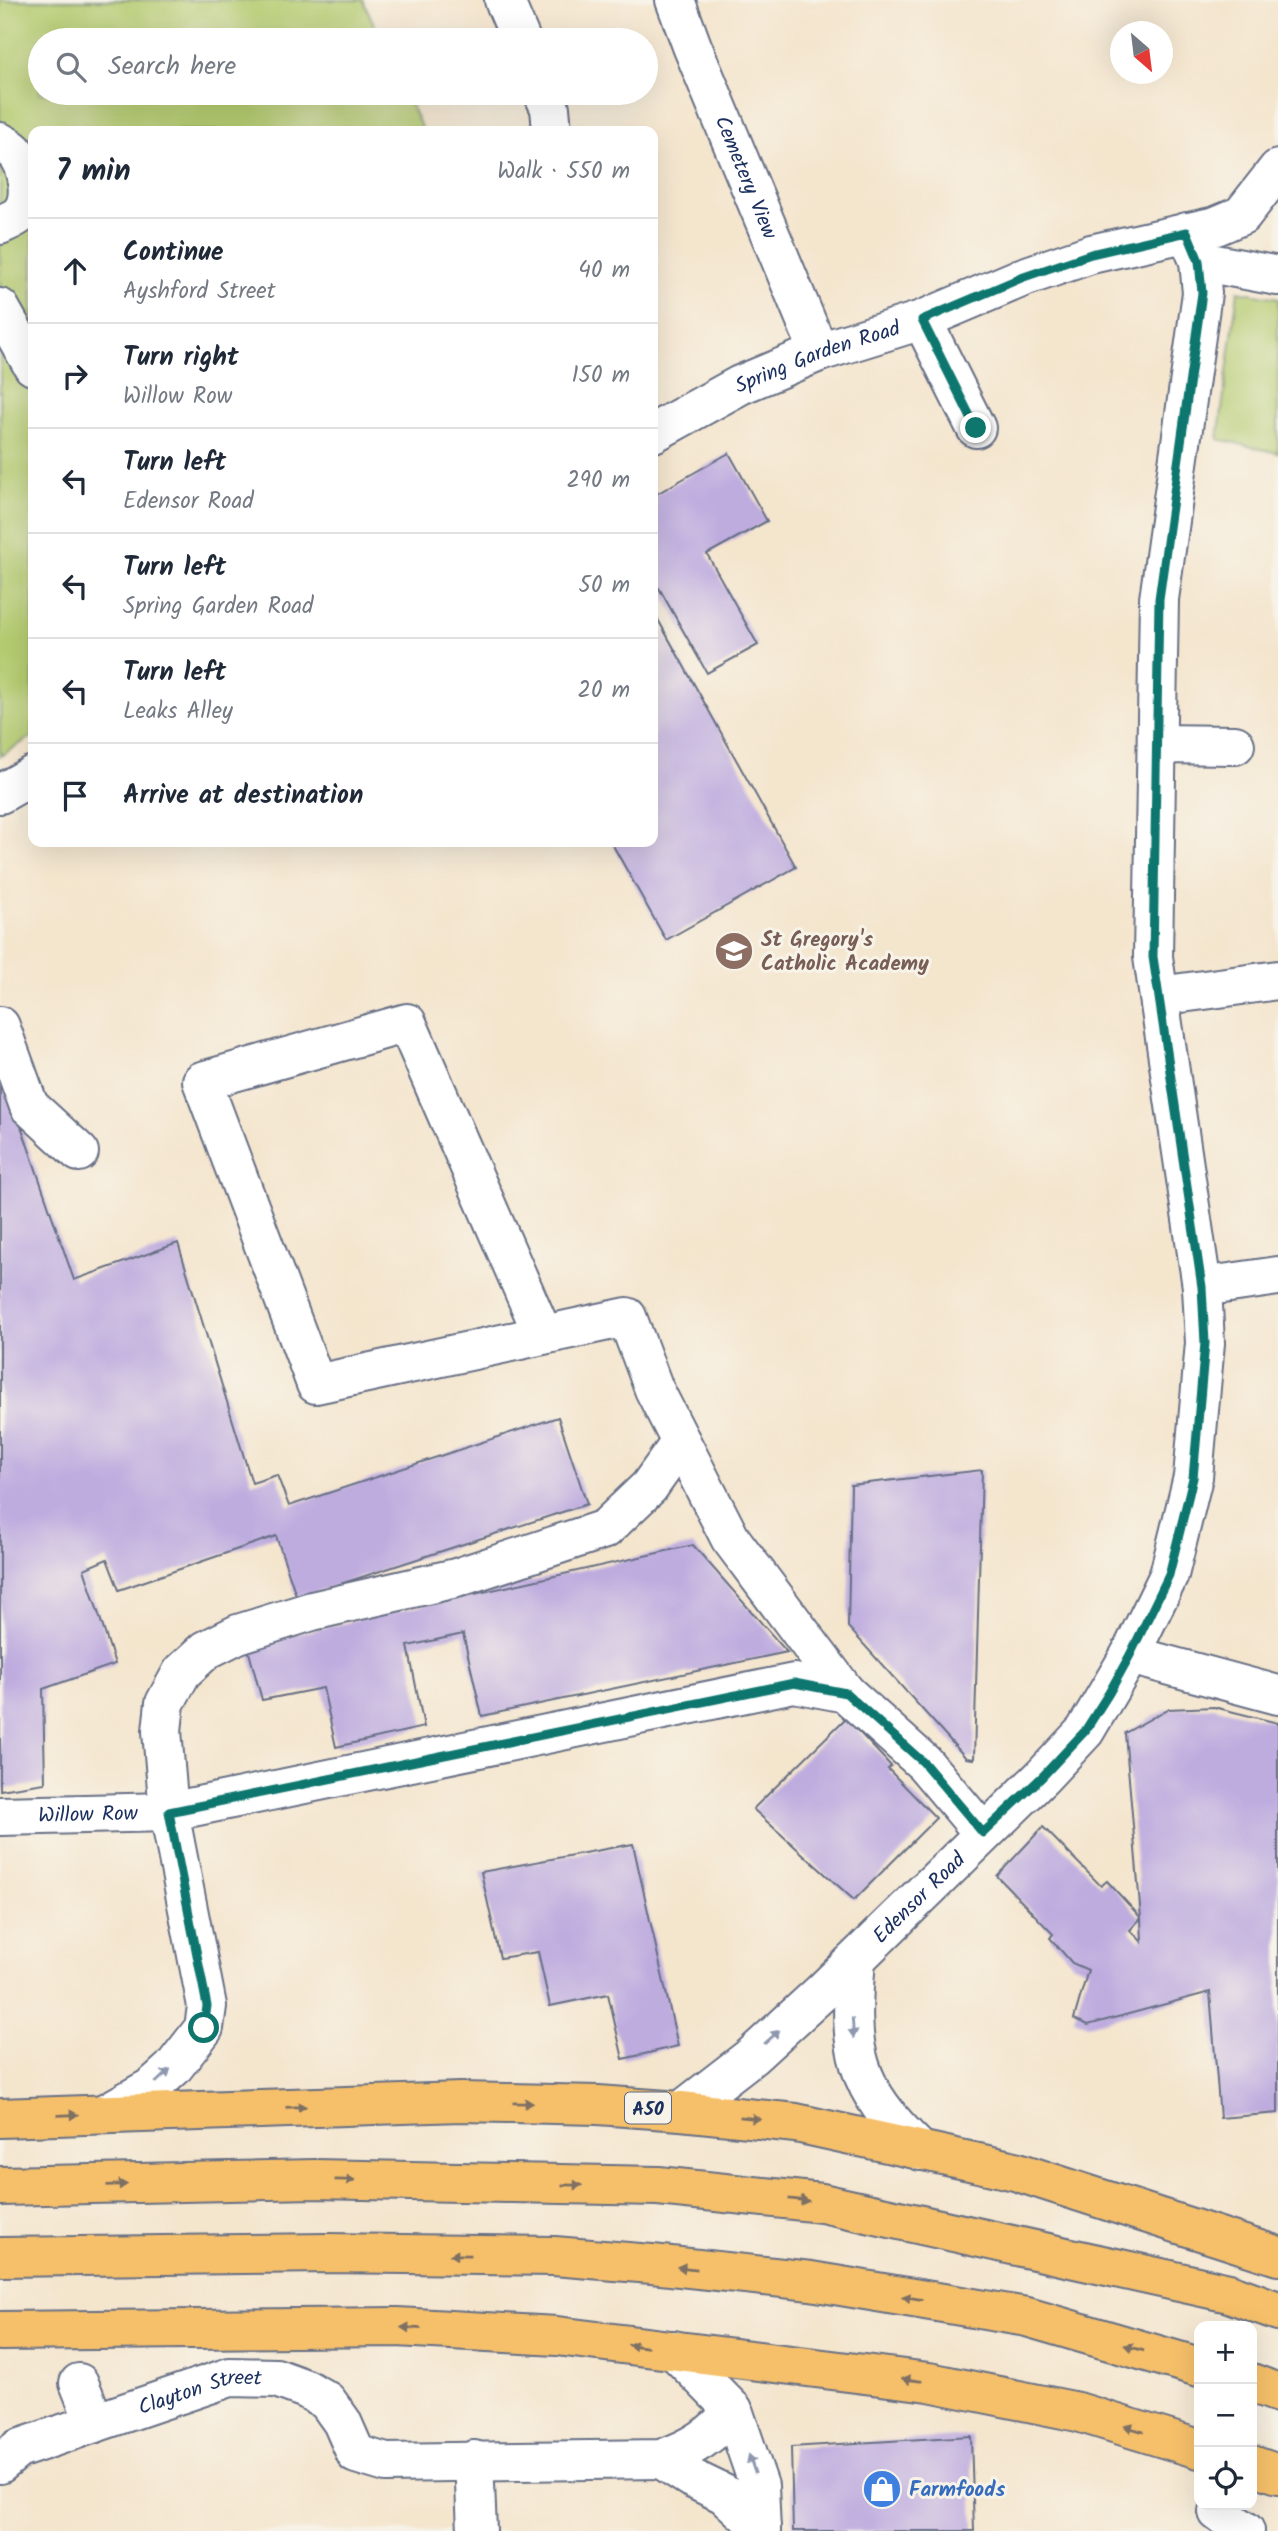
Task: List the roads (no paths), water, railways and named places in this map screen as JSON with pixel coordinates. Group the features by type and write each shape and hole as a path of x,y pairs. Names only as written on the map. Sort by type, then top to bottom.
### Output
{"main road":[{"name":"A50","path":"0,2118 460,2102 598,2105 796,2123 1015,2171 1278,2256"},
{"path":"0,2186 315,2179 658,2186 822,2203 1230,2293 1278,2312"},
{"path":"0,2257 340,2253 554,2256 640,2263 811,2281 1027,2317 1194,2366"},
{"path":"0,2331 397,2327 557,2336 929,2382 1078,2412 1194,2447"},
{"path":"1255,2384 1278,2393"},
{"path":"1257,2467 1278,2474"}],"street":[{"path":"504,0 516,28"},
{"name":"Cemetery View","path":"675,0 819,352"},
{"path":"549,105 552,126"},
{"path":"0,142 14,151 22,164 27,190 26,203 19,215 0,225"},
{"name":"Spring Garden Road","path":"658,426 740,385 819,352 922,320 1021,278 1091,254 1193,246 1216,226 1242,215 1278,169"},
{"path":"1193,246 1278,276"},
{"name":"Edensor Road","path":"681,2111 752,2056 856,1960 1042,1777 1085,1731 1130,1655 1169,1575 1193,1478 1205,1343 1202,1287 1153,957 1159,599 1202,293 1193,246"},
{"path":"0,308 28,357"},
{"path":"922,320 976,428"},
{"path":"1157,744 1235,745"},
{"path":"0,794 28,778"},
{"path":"1159,996 1278,980"},
{"path":"543,1335 407,1023 202,1081 316,1384 627,1317 654,1389 730,1538 846,1693 924,1763 983,1833"},
{"path":"0,1026 29,1106 79,1152"},
{"path":"1202,1287 1278,1276"},
{"path":"106,2113 152,2087 173,2068 204,2028 207,2006 169,1812 162,1731 165,1703 182,1672 206,1650 238,1634 456,1577 605,1529 649,1487 681,1442"},
{"path":"1130,1655 1278,1695"},
{"name":"Willow Row","path":"0,1816 169,1812 794,1683 846,1693"},
{"name":"Edensor Road","path":"856,1960 852,2008 854,2043 862,2074 877,2105 920,2151"},
{"path":"674,2350 733,2410 759,2486 761,2529"},
{"name":"Clayton Street","path":"0,2464 18,2449 230,2377 276,2378 306,2389 327,2401 342,2422 356,2454 386,2463 661,2459"},
{"path":"79,2383 95,2423"},
{"path":"661,2459 699,2442 722,2424 733,2410"},
{"path":"661,2459 724,2494 761,2529"},
{"path":"474,2460 477,2531"}],"place":[{"name":"St Gregory's Catholic Academy","path":"734,951"},
{"name":"Farmfoods","path":"882,2489"}]}
